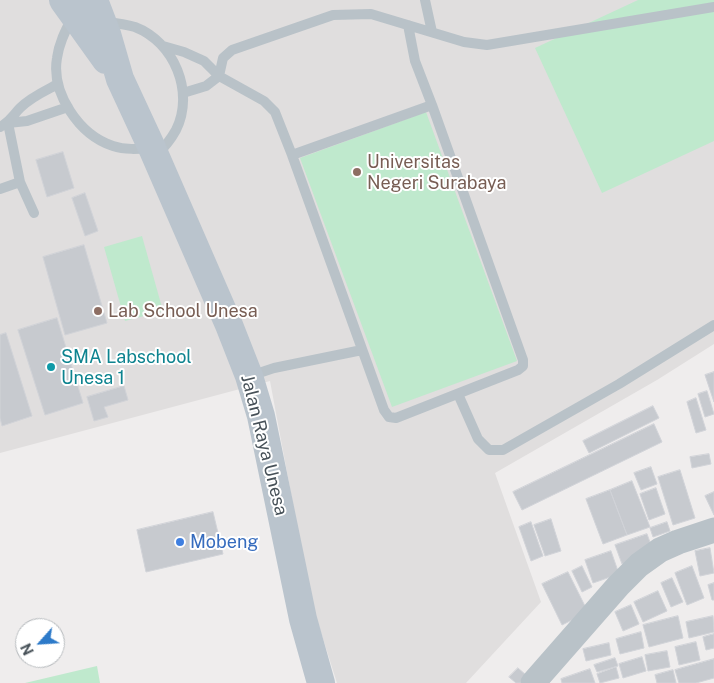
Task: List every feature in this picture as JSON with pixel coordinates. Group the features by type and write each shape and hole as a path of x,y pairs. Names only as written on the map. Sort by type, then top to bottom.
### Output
{"main road":[{"name":"Jalan Raya Unesa","path":"83,9 120,79 229,325 249,376 261,416 303,619 321,683"}],"street":[{"path":"533,683 618,586 639,565 660,550 714,530"}],"lane":[{"path":"425,0 432,32"},
{"path":"183,93 206,86 219,76 224,58 232,50 333,15 371,14 464,42 487,45 714,7"},
{"path":"83,9 119,23 136,27 150,35 163,46 173,60 180,76 183,93 182,111 177,129 168,144 153,152 112,146 89,132 79,123 68,107 58,84 56,60 62,36 83,9"},
{"path":"163,46 184,52 204,61 219,76 264,101 275,112 384,410 389,417 396,418 518,370 522,366 523,360 415,61 408,25"},
{"path":"4,125 20,108 39,94 58,84"},
{"path":"292,155 432,105"},
{"path":"4,125 27,121 68,107"},
{"path":"4,125 20,182 34,213"},
{"path":"0,189 20,182"},
{"path":"458,394 478,439 489,450 504,450 619,384 714,325"},
{"path":"249,376 274,368 362,350"}],"shaded area":[{"name":"Universitas Negeri Surabaya","path":"0,0 714,0 714,344 657,380 495,473 541,602 466,683 337,683 311,601 270,381 0,453"}],"green space":[{"path":"638,0 714,0 714,141 602,193 535,48"},
{"path":"426,112 517,361 392,407 300,158"},
{"path":"142,236 163,311 125,321 104,247"},
{"path":"97,666 100,683 25,683"}],"building":[{"path":"63,152 74,188 47,197 36,160"},
{"path":"85,193 98,231 85,236 72,198"},
{"name":"SMA Labschool Unesa 1","path":"84,245 107,323 65,335 43,257"},
{"name":"SMA Labschool Unesa 1","path":"57,318 83,403 45,415 18,330"},
{"path":"6,333 32,416 2,426 0,418 0,335"},
{"path":"714,372 714,402 705,375"},
{"path":"124,386 128,400 104,407 108,417 94,421 87,397"},
{"path":"707,391 714,414 705,417 698,394"},
{"path":"696,398 706,430 696,433 687,402"},
{"path":"653,406 659,418 589,453 583,441"},
{"path":"654,424 662,442 522,510 513,492"},
{"path":"709,454 711,464 692,468 690,457"},
{"path":"651,467 657,484 641,490 634,473"},
{"path":"680,470 695,518 673,525 658,477"},
{"path":"632,481 650,527 627,535 610,490"},
{"path":"656,488 665,514 649,520 640,494"},
{"path":"610,490 627,535 603,544 586,499"},
{"path":"714,492 714,515 705,496"},
{"name":"Mobeng","path":"213,512 223,554 146,572 137,530"},
{"path":"551,519 561,551 545,556 534,525"},
{"path":"531,522 543,556 531,561 519,527"},
{"path":"667,522 670,531 653,537 650,528"},
{"path":"647,534 654,553 622,564 615,545"},
{"path":"710,548 714,573 700,576 695,551"},
{"path":"611,551 619,574 593,583 585,560"},
{"path":"582,566 592,587 582,592 572,571"},
{"path":"692,566 704,598 687,605 675,573"},
{"path":"568,572 588,612 562,625 542,584"},
{"path":"672,578 683,602 671,607 661,583"},
{"path":"714,583 714,600 712,600 708,585"},
{"path":"658,591 667,611 643,622 634,602"},
{"path":"631,605 639,624 623,631 615,612"},
{"path":"678,616 683,638 649,647 643,625"},
{"path":"713,616 714,632 689,638 686,622"},
{"path":"641,632 644,648 620,654 616,639"},
{"path":"714,634 714,648 706,650 703,637"},
{"path":"696,642 700,660 679,665 675,647"},
{"path":"609,643 611,655 586,661 583,649"},
{"path":"667,651 670,667 648,671 645,655"},
{"path":"642,657 646,671 623,678 619,664"},
{"path":"615,658 618,666 597,672 594,665"},
{"path":"714,659 714,678 696,683 679,683 675,670"},
{"path":"616,667 619,678 600,683 597,674"},
{"path":"518,668 526,675 520,683 516,683 509,677"},
{"path":"590,669 595,683 562,683 561,679"},
{"path":"673,670 676,683 657,683 655,675"}],"place":[{"name":"Universitas Negeri Surabaya","path":"357,172"},
{"name":"Lab School Unesa","path":"98,311"},
{"name":"SMA Labschool Unesa 1","path":"51,367"},
{"name":"Mobeng","path":"180,542"}]}
